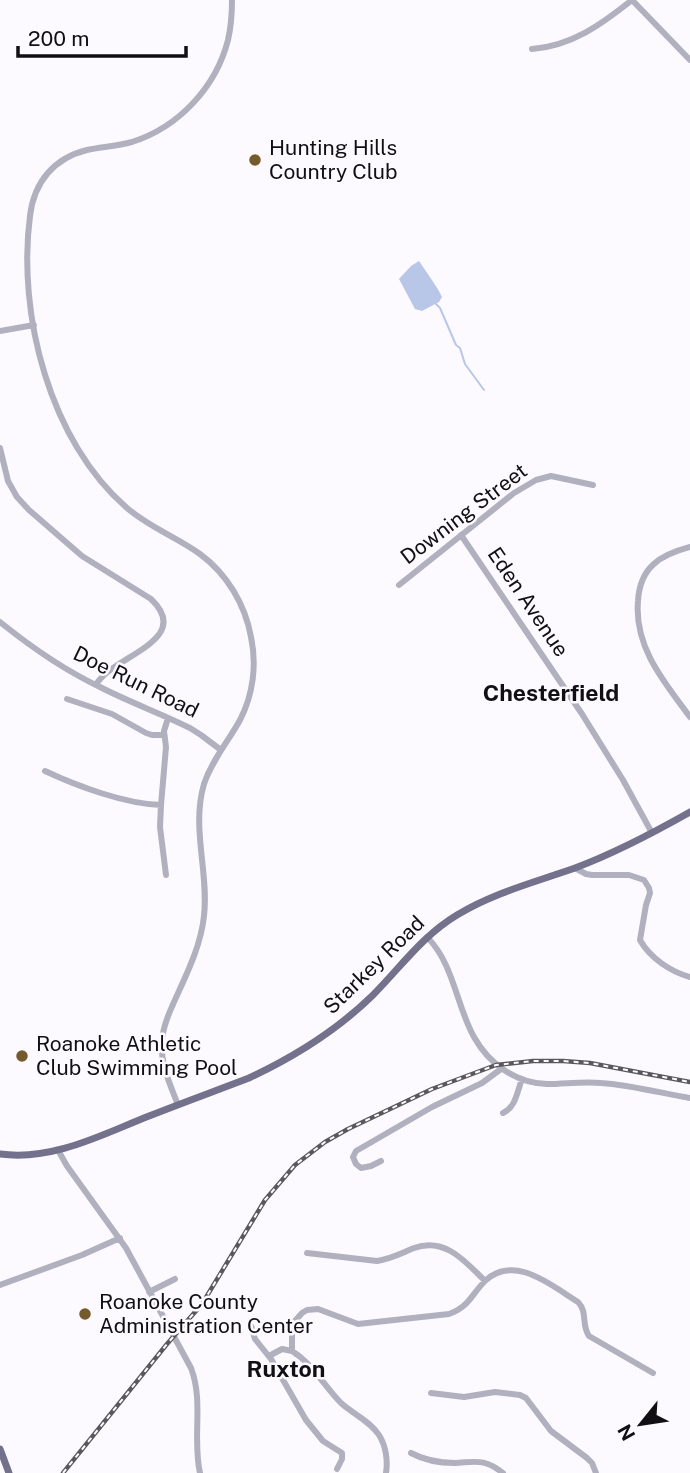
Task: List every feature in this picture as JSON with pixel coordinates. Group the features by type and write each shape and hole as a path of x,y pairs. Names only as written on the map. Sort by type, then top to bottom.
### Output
{"main road":[{"name":"Starkey Road","path":"0,1154 34,1155 78,1144 253,1076 315,1042 346,1019 371,997 427,937 458,914 486,900 617,850 690,812"},
{"path":"0,1449 9,1473"}],"street":[{"path":"178,1105 165,1073 161,1045 164,1027 189,969 201,932 205,890 199,811 205,781 244,711 251,687 254,661 251,634 242,606 212,564 136,514 116,497 93,472 73,440 54,399 40,358 28,284 28,237 31,206 38,186 54,166 69,156 132,142 163,128 187,109 205,89 220,63 229,33 232,0"},
{"path":"532,48 549,47 592,30 632,0 690,60"},
{"path":"0,331 34,325"},
{"path":"0,448 8,481 29,510 82,556 151,598 163,615 162,630 155,641 104,673 96,685"},
{"name":"Downing Street","path":"399,584 514,493 539,478 551,476 593,485"},
{"name":"Eden Avenue","path":"461,535 582,714 652,833"},
{"path":"690,547 667,555 645,573 640,583 637,611 639,630 646,651 690,718"},
{"name":"Doe Run Road","path":"0,622 40,652 96,685 201,735 221,750"},
{"path":"67,699 112,714 146,733 164,735"},
{"path":"166,876 161,840 161,805 166,747 164,735 168,718"},
{"path":"45,771 61,779 130,801 161,805"},
{"path":"575,867 592,875 629,875 644,880 649,893 640,940 656,960 672,971 690,977"},
{"path":"427,937 442,955 476,1040 485,1053 508,1074 544,1084 605,1083 690,1098"},
{"path":"382,1161 361,1168 353,1157 356,1151 445,1100 476,1086 501,1069"},
{"path":"503,1114 515,1103 522,1079"},
{"path":"58,1150 120,1238 194,1378 198,1398 196,1437 200,1473"},
{"path":"0,1285 120,1238"},
{"path":"307,1253 377,1261 425,1245 440,1246 455,1253 485,1281"},
{"path":"292,1351 295,1321 307,1310 318,1309 358,1324 449,1314 462,1308 485,1281 498,1272 511,1270 524,1271 582,1305 585,1329 589,1336 653,1373"},
{"path":"149,1292 175,1279"},
{"path":"251,1325 255,1339 269,1356 315,1433 342,1453 337,1469"},
{"path":"269,1356 282,1349 292,1351 314,1370 343,1405 370,1425 379,1435 385,1449 386,1473"},
{"path":"431,1393 464,1397 505,1392 526,1398 546,1425 587,1458 596,1473"},
{"path":"411,1453 425,1459 447,1462 481,1462 503,1473"},
{"path":"460,1462 460,1473"}],"water":[{"path":"419,261 442,297 439,302 422,311 415,309 399,279"}],"waterway":[{"path":"436,304 460,348 465,364 484,390"}],"railway":[{"path":"63,1473 202,1304 265,1200 295,1165 325,1142 432,1089 496,1065 533,1061 590,1063 690,1082"}],"place":[{"name":"Hunting Hills Country Club","path":"255,160"},
{"name":"Roanoke Athletic Club Swimming Pool","path":"22,1056"},
{"name":"Roanoke County Administration Center","path":"85,1314"}],"district":[{"name":"Chesterfield","path":"551,693"},
{"name":"Ruxton","path":"286,1369"}]}
